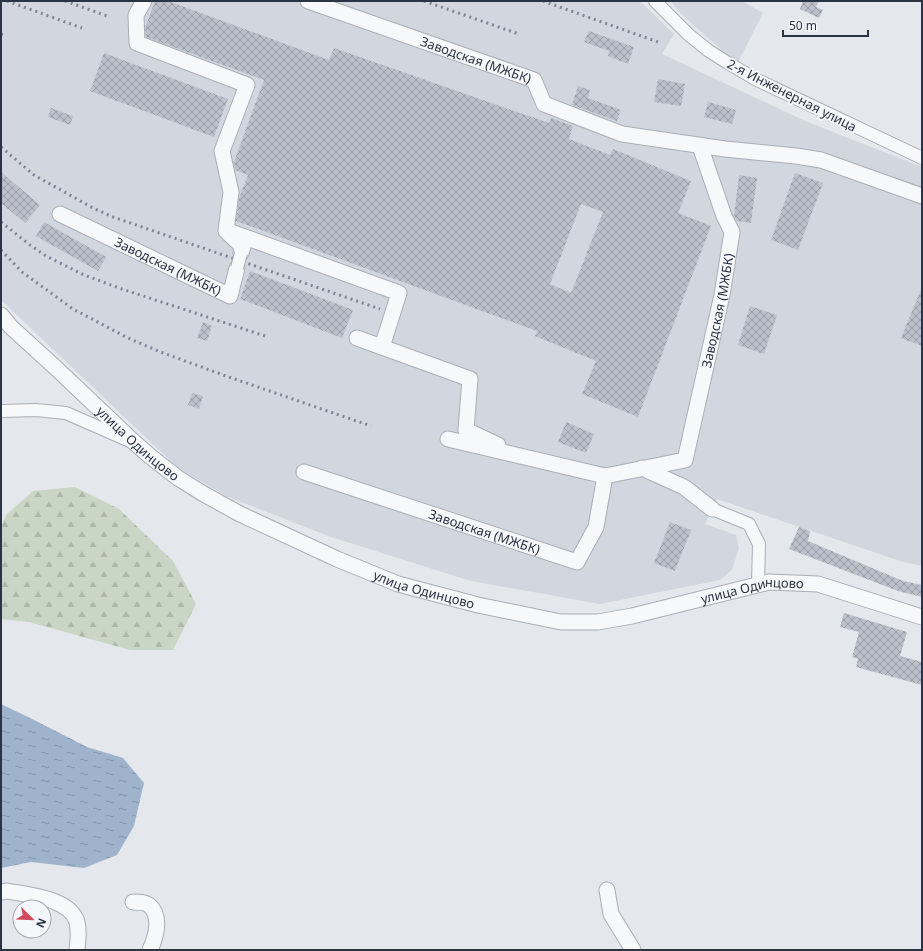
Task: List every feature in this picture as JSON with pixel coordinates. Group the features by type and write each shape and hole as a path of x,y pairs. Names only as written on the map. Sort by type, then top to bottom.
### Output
{"street":[{"path":"144,1 136,15 137,43 246,85 222,151 231,192 226,230 399,294 382,347"},
{"name":"Заводская (МЖБК)","path":"308,1 534,80 544,104 622,134 700,146 821,160 922,196"},
{"name":"2-я Инженерная улица","path":"655,1 689,35 728,64 758,80 922,158"},
{"name":"Заводская (МЖБК)","path":"448,439 605,476 685,460 722,295 732,232 724,216 700,146"},
{"name":"Заводская (МЖБК)","path":"60,214 230,296 243,247 226,230"},
{"name":"улица Одинцово","path":"1,316 135,443 178,478 240,514 337,559 398,584 478,605 562,622 598,622 632,616 769,582 818,584 922,617"},
{"name":"Заводская (МЖБК)","path":"357,338 470,379 466,430 527,458"},
{"path":"1,411 36,410 66,413 135,443"},
{"path":"642,468 684,487 712,509 749,524 759,544 758,584"},
{"name":"Заводская (МЖБК)","path":"304,472 576,562 596,527 605,476"},
{"path":"607,890 611,914 633,950"},
{"path":"1,892 13,892 59,903 72,912 77,923 77,950"},
{"path":"134,902 142,902 148,905 155,912 157,923 156,939 150,950"}],"shaded area":[{"path":"1,1 640,1 674,34 662,54 805,121 922,167 922,566 900,561 717,499 705,524 736,535 739,548 732,570 720,580 600,604 471,581 331,537 226,496 177,467 1,300"},
{"path":"671,1 742,1 763,13 737,64 678,11"}],"green space":[{"path":"75,487 119,509 173,561 196,604 173,650 130,650 29,622 1,619 1,526 6,515 33,491"}],"water":[{"path":"1,704 87,747 123,758 144,783 134,826 117,855 84,868 31,862 1,868"}],"building":[{"path":"155,1 168,1 329,60 334,48 549,123 551,118 573,126 569,139 610,155 613,149 691,181 678,213 711,226 638,417 582,394 596,361 535,336 537,331 236,221 239,198 248,175 235,170 234,162 264,80 146,37 145,28","holes":["581,204 603,212 571,293 550,284"]},
{"path":"803,1 819,1 816,7 823,10 819,18 800,9"},
{"path":"589,31 634,47 628,64 608,56 609,51 584,42"},
{"path":"104,53 228,99 214,137 90,91"},
{"path":"658,79 685,84 681,106 654,102"},
{"path":"578,86 590,90 588,98 621,110 617,121 572,105"},
{"path":"708,102 736,110 732,124 704,117"},
{"path":"51,108 73,116 70,125 48,117"},
{"path":"1,172 40,205 25,223 1,203"},
{"path":"795,173 823,183 798,250 771,240"},
{"path":"739,175 757,178 751,223 737,221 734,216"},
{"path":"44,222 106,257 98,271 36,236"},
{"path":"250,271 353,310 342,338 240,299"},
{"path":"922,287 922,346 901,338"},
{"path":"750,306 777,315 764,354 738,345"},
{"path":"203,322 212,326 207,341 197,338"},
{"path":"192,393 203,396 199,409 188,405"},
{"path":"566,422 594,434 586,453 558,442"},
{"path":"670,522 691,530 675,571 654,563"},
{"path":"799,527 810,531 808,541 903,581 922,585 922,597 898,591 789,549"},
{"path":"844,613 907,632 900,656 922,662 922,685 856,667 858,659 852,657 859,632 840,627"}],"railway":[{"path":"7,1 82,28"},
{"path":"65,1 110,17"},
{"path":"424,1 519,34"},
{"path":"543,1 658,42"},
{"path":"1,34 6,35"},
{"path":"1,147 34,175 93,208 113,217 380,309"},
{"path":"1,222 46,256 84,275 268,337"},
{"path":"1,250 22,272 73,309 128,338 158,351 226,376 371,426"}]}
